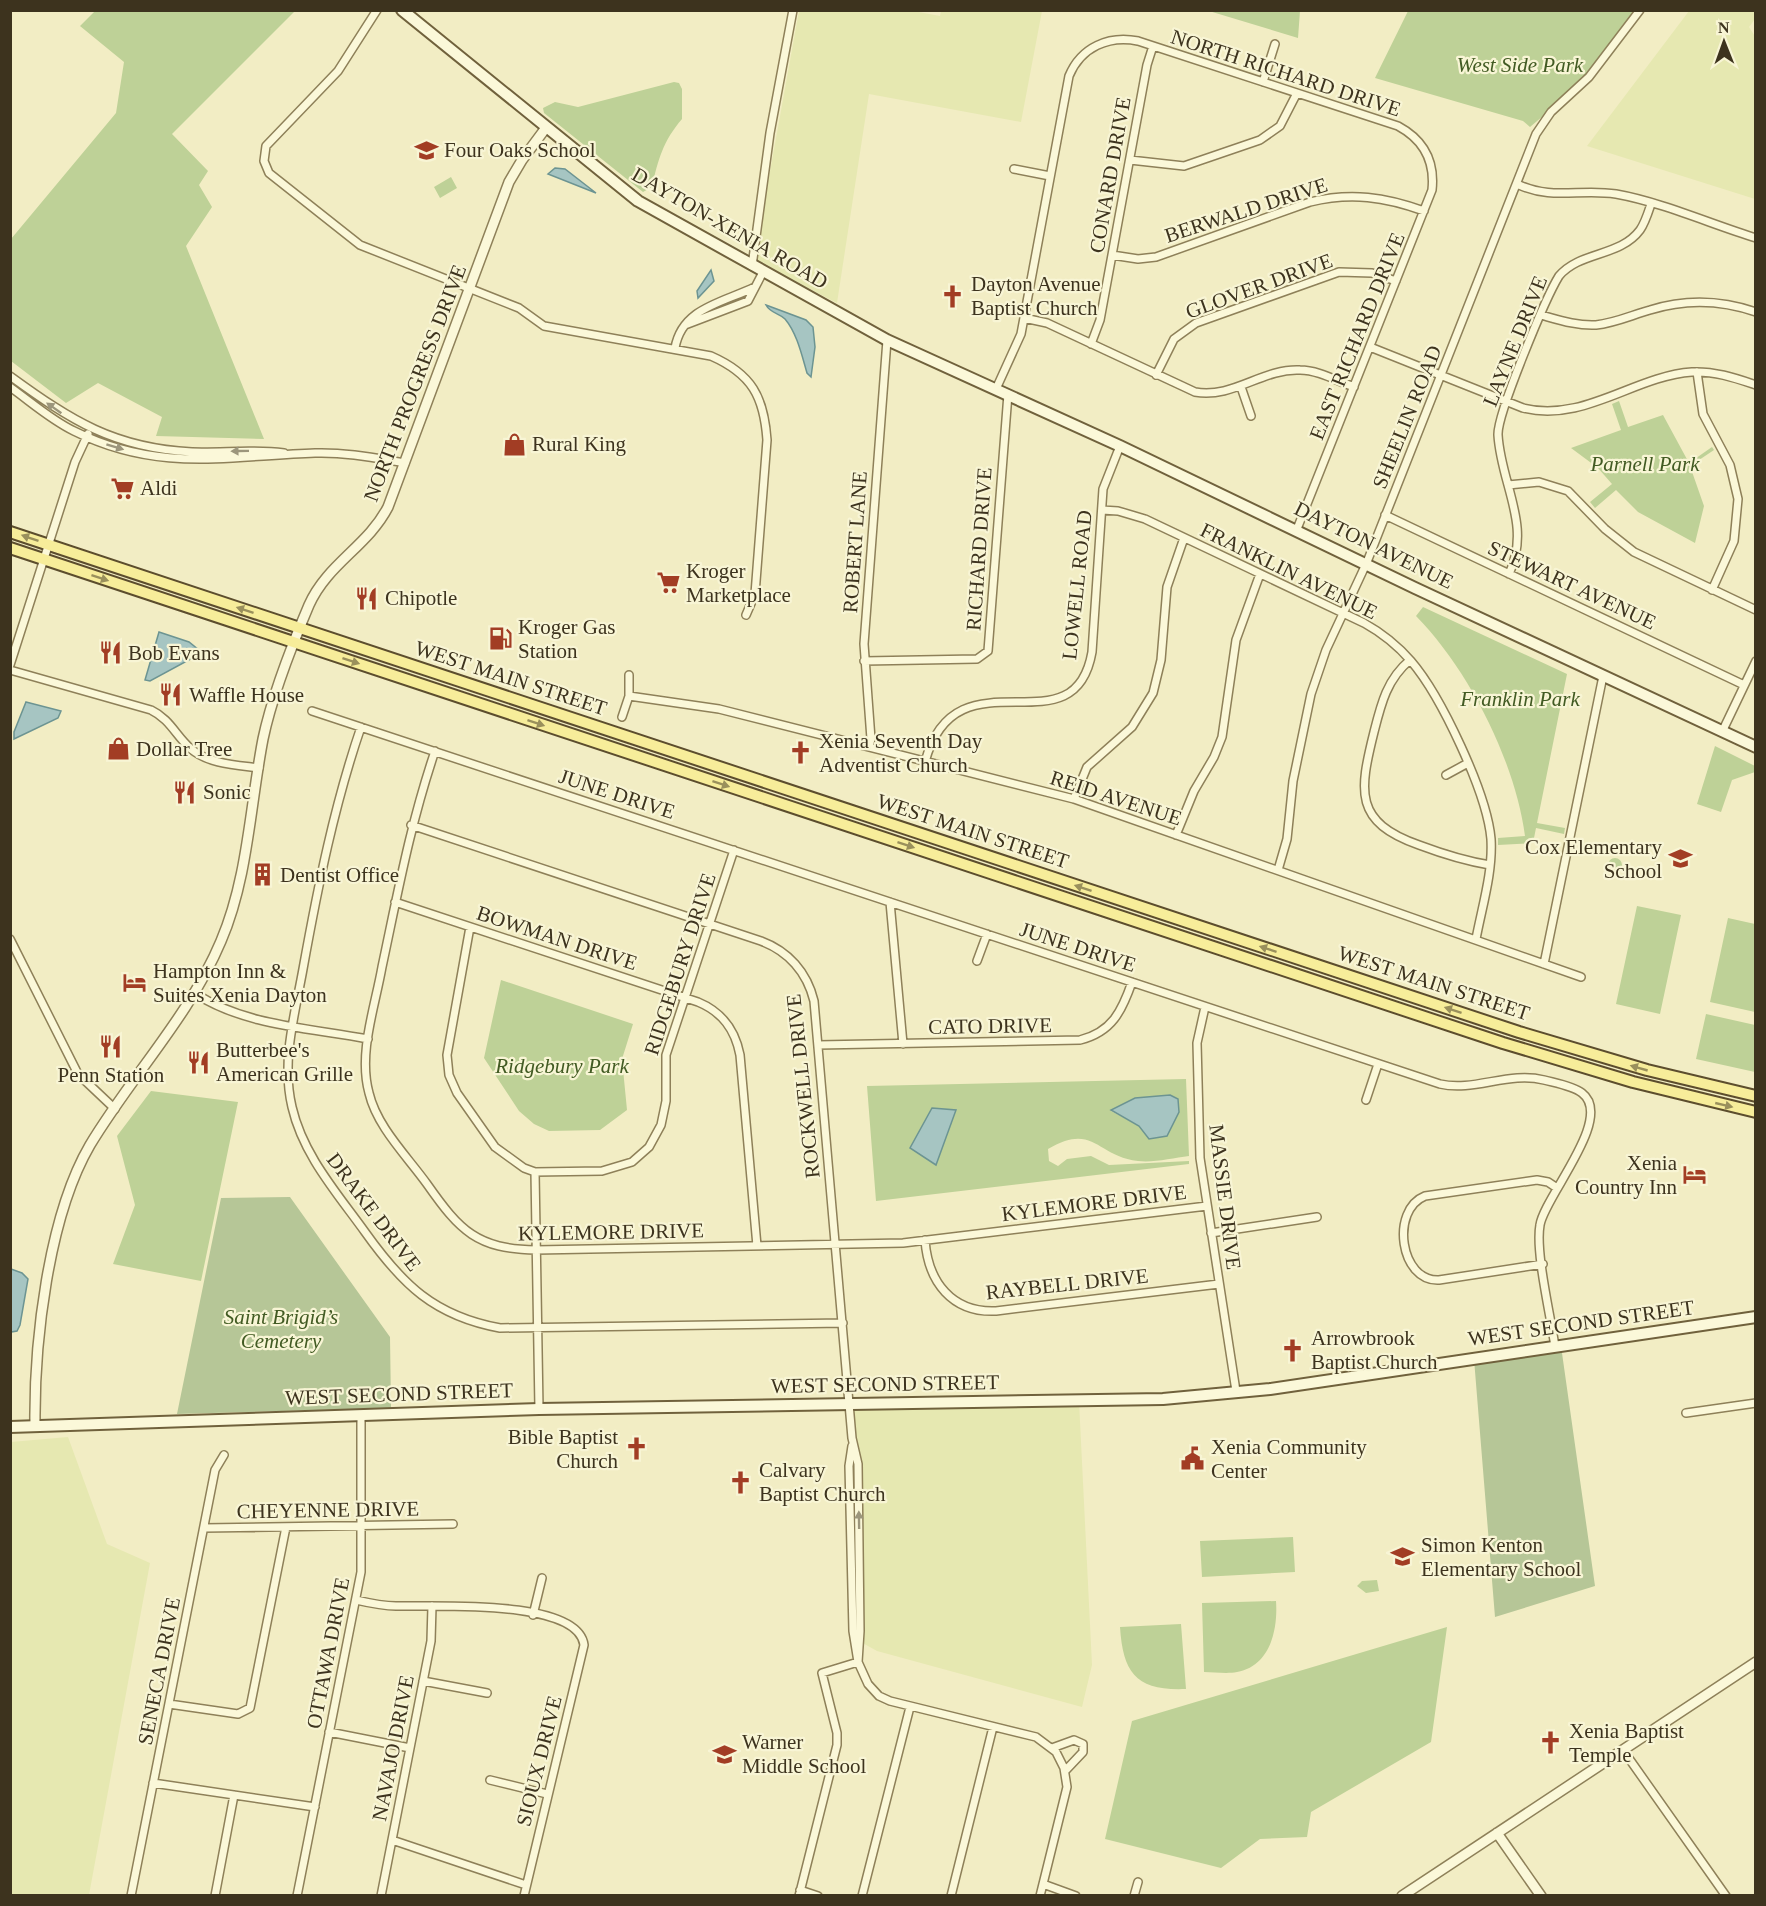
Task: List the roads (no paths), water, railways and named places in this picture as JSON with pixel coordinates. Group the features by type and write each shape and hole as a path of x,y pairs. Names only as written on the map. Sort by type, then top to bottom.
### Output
{"main road":[{"name":"DAYTON-XENIA ROAD","path":"402,10 545,129 638,201 886,340 974,380"},
{"name":"DAYTON AVENUE","path":"974,380 1297,529 1415,588 1755,747"},
{"name":"WEST MAIN STREET","path":"10,532 298,636 1503,1043 1633,1082 1755,1112"},
{"name":"WEST MAIN STREET","path":"10,548 298,636 1519,1032 1667,1075 1755,1096"},
{"name":"WEST SECOND STREET","path":"10,1427 539,1409 1164,1399 1270,1389 1755,1317"}],"street":[{"path":"377,10 338,71 268,143 263,155 266,166 274,178 360,245 519,308 544,326 675,348 711,356 730,364 748,381 760,399 765,416 767,440 755,594 746,615"},
{"path":"752,266 770,133 793,10"},
{"name":"SHEELIN ROAD","path":"1278,870 1287,839 1293,781 1306,709 1326,650 1367,562 1536,134 1545,120 1589,76 1640,10"},
{"name":"NORTH RICHARD DRIVE","path":"1050,176 1069,76 1077,61 1092,48 1120,39 1153,46 1398,126 1416,138 1426,153"},
{"path":"1263,82 1275,44"},
{"name":"CONARD DRIVE","path":"1091,344 1100,321 1153,46"},
{"path":"1130,160 1184,166 1260,140 1280,126 1297,93"},
{"name":"NORTH PROGRESS DRIVE","path":"35,1425 36,1354 60,1219 80,1166 115,1109 196,994 221,943 233,906 268,720 310,602 324,580 380,521 405,463 509,182 545,129"},
{"name":"EAST RICHARD DRIVE","path":"1297,529 1424,211 1433,181 1426,153"},
{"path":"996,389 1018,344 1050,176 1014,169"},
{"path":"1517,184 1544,194 1608,193 1651,204 1755,238"},
{"name":"BERWALD DRIVE","path":"1112,255 1138,259 1156,257 1310,202 1335,197 1382,198 1424,211"},
{"name":"LAYNE DRIVE","path":"1509,574 1517,556 1519,539 1498,435 1500,419 1555,282 1563,271 1580,260 1630,240 1642,227 1651,204"},
{"path":"675,348 678,334 692,315 754,287 763,272"},
{"name":"GLOVER DRIVE","path":"1156,375 1174,339 1196,323 1339,272 1372,273 1396,281"},
{"path":"1541,315 1574,324 1596,325 1666,306 1700,302 1729,305 1755,312"},
{"path":"1024,318 1047,323 1156,375 1202,393 1220,393 1299,369 1314,372 1354,387"},
{"name":"ROBERT LANE","path":"868,747 871,739 864,664 886,340"},
{"path":"1370,347 1507,402 1537,411 1564,412 1669,376 1698,372 1719,374 1755,385"},
{"path":"1698,372 1703,414 1730,465 1738,499 1734,541 1712,590"},
{"path":"10,376 57,410 91,429 133,444 195,452 262,450 298,454 342,454 405,463"},
{"path":"10,387 61,424 87,437 130,452 179,460 262,458 298,454"},
{"path":"1241,387 1251,416"},
{"name":"RICHARD DRIVE","path":"864,664 977,659 988,651 1008,394"},
{"path":"10,665 75,462 91,429"},
{"name":"LOWELL ROAD","path":"925,762 936,731 955,712 980,704 1051,700 1067,693 1083,675 1092,651 1106,476 1120,446"},
{"path":"1508,485 1539,482 1568,491 1626,547 1755,610"},
{"name":"FRANKLIN AVENUE","path":"1102,510 1134,515 1344,613 1381,634 1410,660 1430,688 1468,763 1486,810 1491,845 1490,865 1476,939"},
{"name":"STEWART AVENUE","path":"1385,515 1744,685"},
{"path":"1074,799 1087,767 1132,727 1153,693 1161,660 1167,587 1184,538"},
{"path":"1176,835 1194,791 1214,758 1222,737 1236,640 1260,574"},
{"path":"1410,660 1393,676 1376,724 1364,779 1368,807 1378,824 1396,837 1465,861 1490,865"},
{"path":"1722,732 1755,661"},
{"path":"10,670 151,710 162,715 184,742 199,754 219,762 259,768"},
{"path":"622,717 629,696 629,675"},
{"path":"1544,964 1603,676"},
{"name":"REID AVENUE","path":"629,696 719,709 1074,799 1581,977"},
{"name":"JUNE DRIVE","path":"312,711 1450,1086 1529,1078 1581,1092 1588,1100 1590,1108 1586,1131 1576,1158 1547,1204 1540,1222 1543,1264 1555,1347"},
{"name":"DRAKE DRIVE","path":"361,727 335,807 323,860 288,1053 288,1081 292,1109 303,1140 390,1267 422,1297 461,1318 500,1328 843,1323"},
{"name":"KYLEMORE DRIVE","path":"435,751 411,825 368,1039 366,1076 373,1107 449,1216 466,1232 484,1243 507,1249 536,1250 836,1245 925,1240 1207,1206"},
{"path":"1446,775 1468,763"},
{"name":"ROCKWELL DRIVE","path":"411,825 768,944 796,964 812,995 850,1404 852,1438 849,1466 853,1631 858,1662 868,1684 885,1699 910,1707"},
{"name":"RIDGEBURY DRIVE","path":"535,1172 616,1169 632,1162 649,1147 664,1117 666,1055 734,850"},
{"name":"BOWMAN DRIVE","path":"395,902 685,998 705,1005 720,1015 731,1028 738,1045 757,1246"},
{"path":"890,902 903,1044"},
{"path":"470,927 447,1048 449,1075 457,1093 495,1147 517,1164 535,1172 539,1409"},
{"path":"977,961 987,934"},
{"path":"10,939 78,1074 115,1109"},
{"name":"CATO DRIVE","path":"818,1045 1073,1041 1090,1038 1113,1023 1123,1008 1132,982"},
{"path":"196,994 233,1013 368,1039"},
{"name":"MASSIE DRIVE","path":"1205,1007 1197,1043 1200,1158 1236,1391"},
{"path":"1366,1100 1378,1064"},
{"path":"1543,1264 1440,1280 1426,1278 1415,1271 1409,1259 1404,1219 1411,1205 1425,1196 1537,1180 1548,1182 1557,1188"},
{"path":"1212,1233 1317,1216"},
{"name":"RAYBELL DRIVE","path":"925,1240 928,1266 939,1286 957,1302 980,1310 996,1311 1219,1284"},
{"path":"1686,1413 1755,1403"},
{"name":"OTTAWA DRIVE","path":"297,1896 362,1566 361,1415"},
{"name":"SENECA DRIVE","path":"131,1896 215,1470 224,1455"},
{"name":"CHEYENNE DRIVE","path":"204,1528 453,1524"},
{"path":"169,1704 238,1714 250,1708 286,1527"},
{"path":"356,1600 380,1605 491,1606 533,1615 542,1578"},
{"name":"NAVAJO DRIVE","path":"381,1896 431,1641 432,1606"},
{"name":"SIOUX DRIVE","path":"524,1896 584,1646 582,1636 571,1625 533,1615"},
{"path":"818,1896 800,1893 837,1745 836,1726 822,1673 858,1662"},
{"path":"1402,1896 1755,1662"},
{"path":"423,1681 487,1693"},
{"path":"862,1896 910,1707 1036,1737 1052,1748 1065,1771 1065,1798 1040,1896"},
{"path":"951,1896 993,1727"},
{"path":"329,1732 410,1748"},
{"path":"1052,1748 1074,1740 1083,1744 1083,1752 1065,1771"},
{"path":"1623,1750 1726,1896"},
{"path":"489,1780 547,1794"},
{"path":"153,1783 315,1807"},
{"path":"214,1896 234,1795"},
{"path":"1497,1833 1541,1896"},
{"path":"392,1840 526,1885"},
{"path":"1134,1896 1138,1882"},
{"path":"1042,1884 1076,1896"}],"water":[{"path":"555,168 565,169 596,193 548,174"},
{"path":"711,270 714,281 698,298 697,291"},
{"path":"766,305 806,320 813,327 815,347 811,377 807,373 793,331 785,319"},
{"path":"159,632 189,642 199,650 198,655 150,681 145,680"},
{"path":"26,702 61,711 58,718 14,739 14,732"},
{"path":"1170,1095 1178,1099 1179,1112 1167,1136 1149,1139 1139,1126 1111,1110 1135,1098"},
{"path":"932,1108 956,1110 936,1165 910,1148"},
{"path":"11,1269 22,1273 28,1279 20,1325 17,1331 11,1332"}],"place":[{"name":"Four Oaks School","path":"426,150"},
{"name":"Dayton Avenue Baptist Church","path":"953,296"},
{"name":"Rural King","path":"514,444"},
{"name":"Aldi","path":"122,488"},
{"name":"Kroger Marketplace","path":"668,583"},
{"name":"Chipotle","path":"367,598"},
{"name":"Kroger Gas Station","path":"500,639"},
{"name":"Bob Evans","path":"110,653"},
{"name":"Waffle House","path":"171,695"},
{"name":"Dollar Tree","path":"118,749"},
{"name":"Xenia Seventh Day Adventist Church","path":"801,753"},
{"name":"Sonic","path":"185,792"},
{"name":"Cox Elementary School","path":"1680,859"},
{"name":"Dentist Office","path":"262,875"},
{"name":"Hampton Inn & Suites Xenia Dayton","path":"135,983"},
{"name":"Penn Station","path":"111,1047"},
{"name":"Butterbee's American Grille","path":"198,1062"},
{"name":"Xenia Country Inn","path":"1695,1175"},
{"name":"Arrowbrook Baptist Church","path":"1293,1350"},
{"name":"Bible Baptist Church","path":"636,1449"},
{"name":"Xenia Community Center","path":"1193,1459"},
{"name":"Calvary Baptist Church","path":"741,1482"},
{"name":"Simon Kenton Elementary School","path":"1403,1557"},
{"name":"Xenia Baptist Temple","path":"1551,1743"},
{"name":"Warner Middle School","path":"724,1754"}],"park label":[{"name":"West Side Park","path":"1520,65"},
{"name":"Parnell Park","path":"1645,464"},
{"name":"Franklin Park","path":"1520,699"},
{"name":"Ridgebury Park","path":"562,1066"},
{"name":"Saint Brigid’s Cemetery","path":"281,1329"}]}
